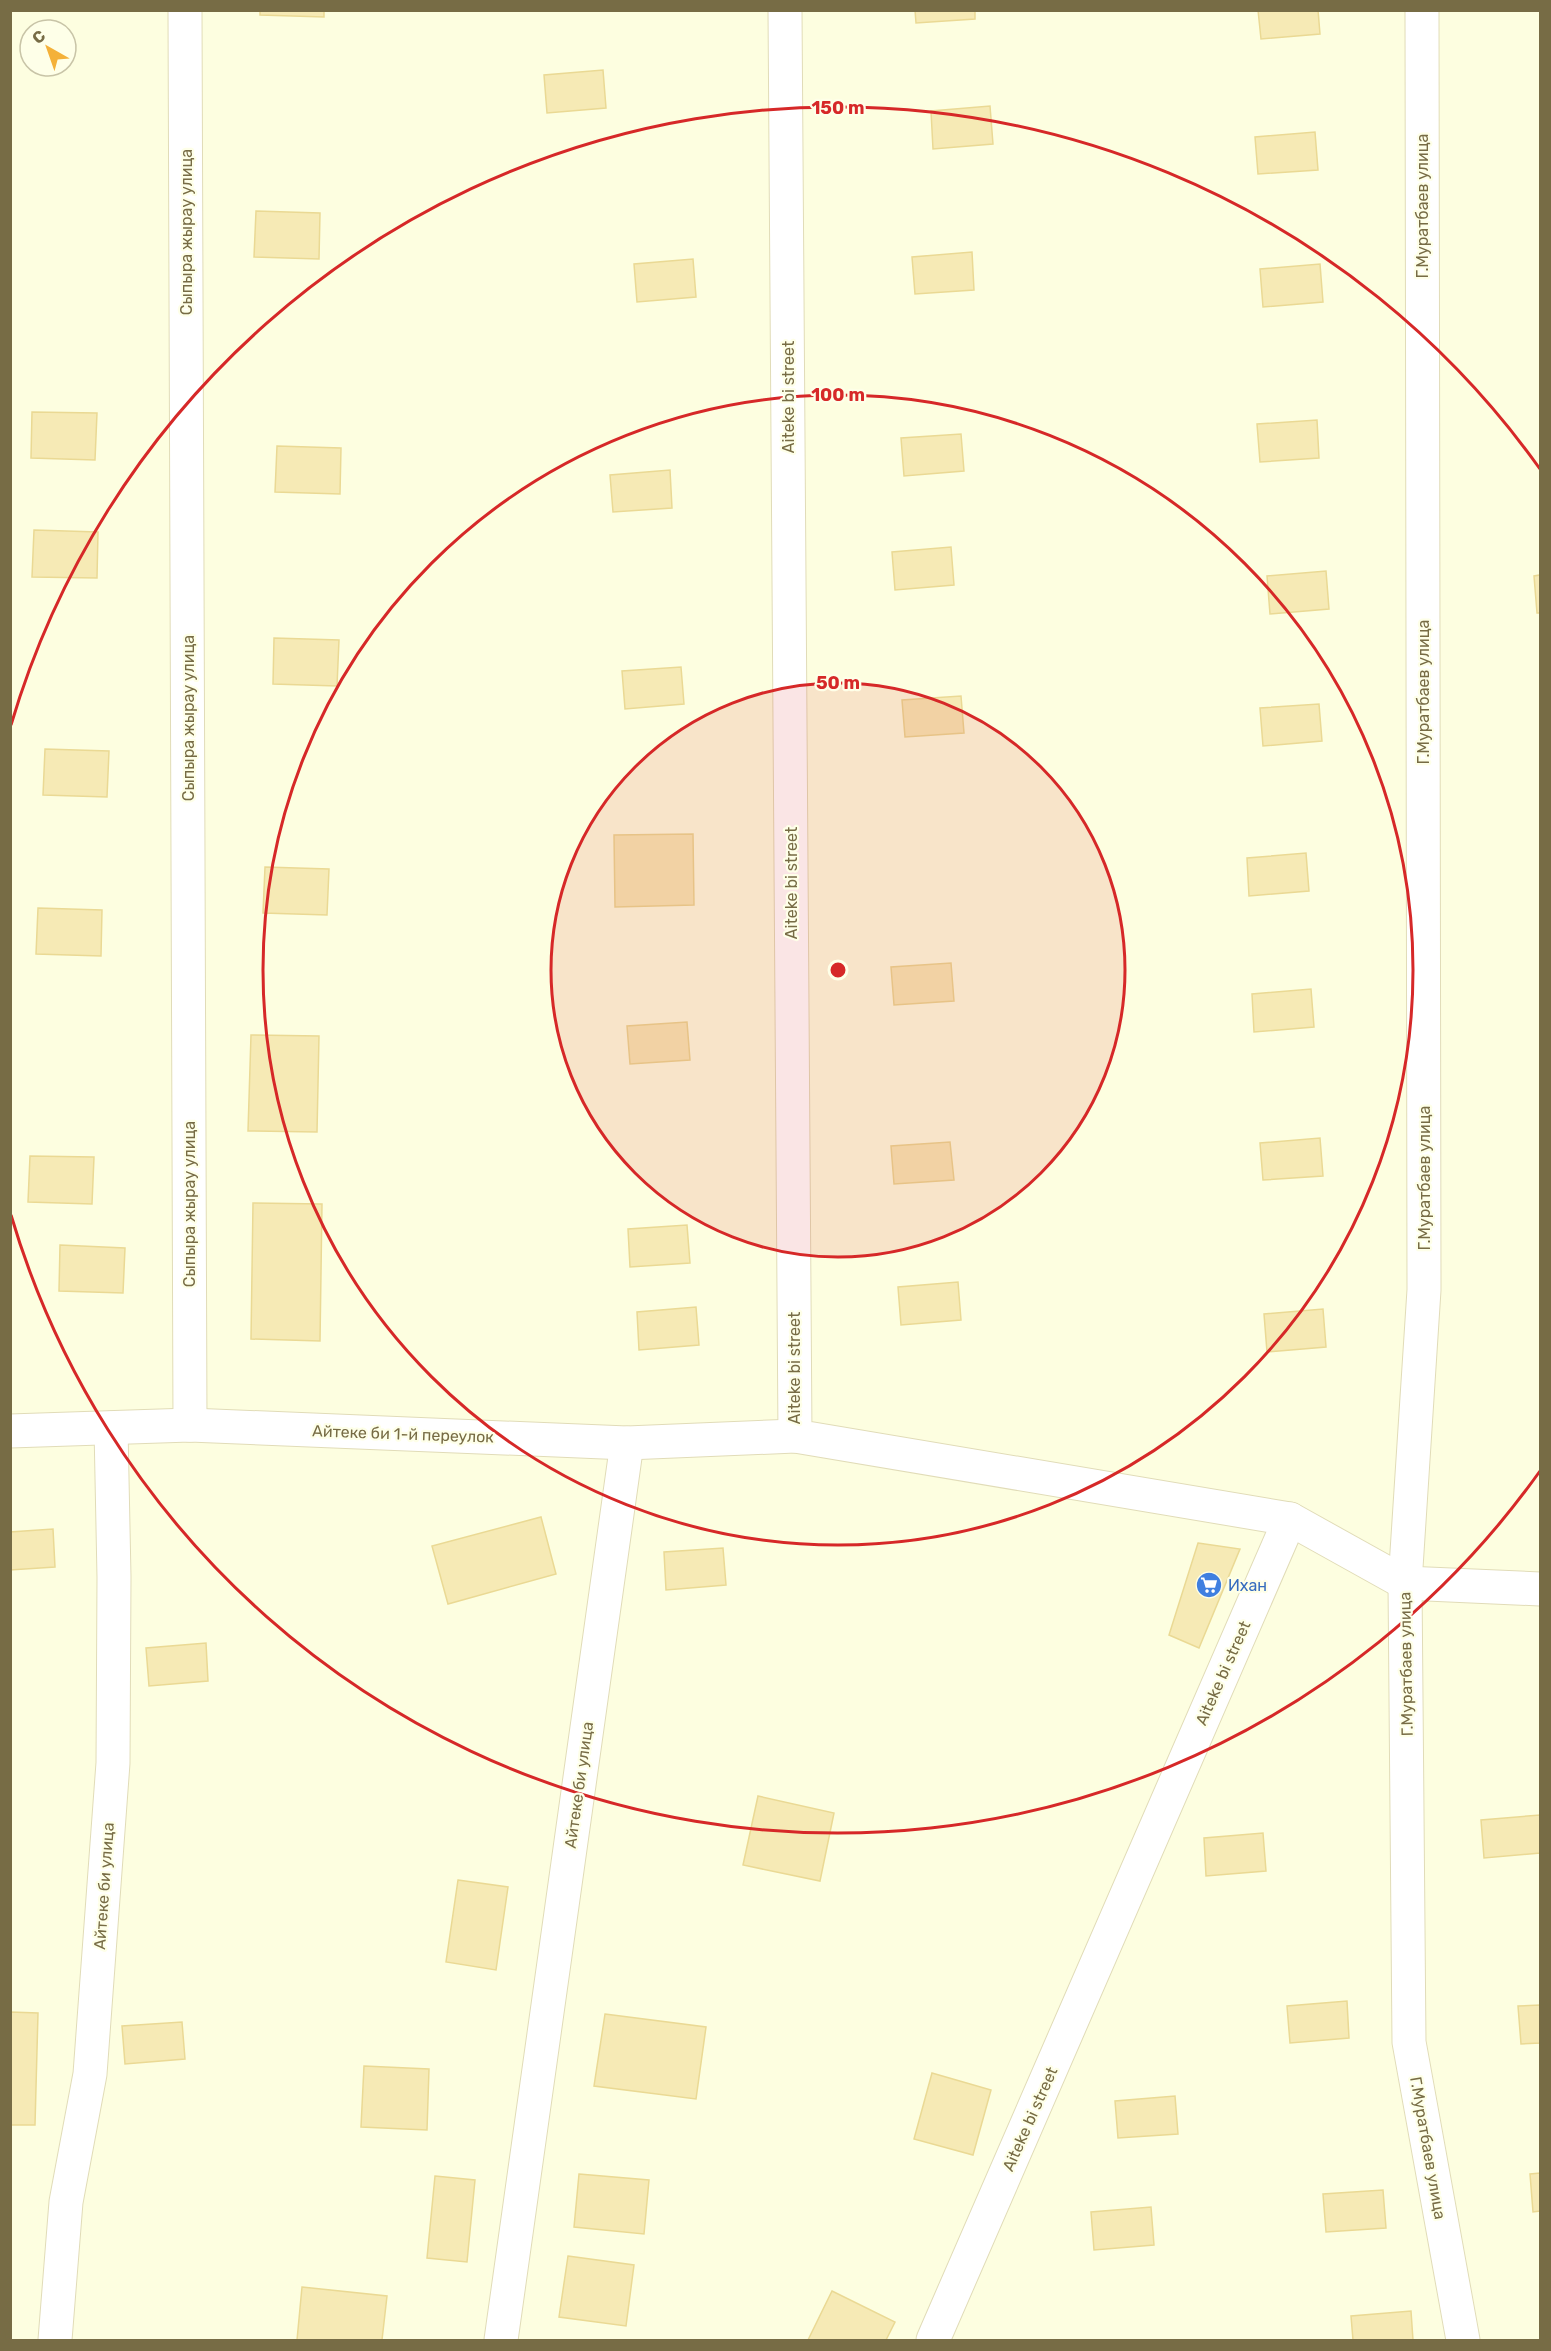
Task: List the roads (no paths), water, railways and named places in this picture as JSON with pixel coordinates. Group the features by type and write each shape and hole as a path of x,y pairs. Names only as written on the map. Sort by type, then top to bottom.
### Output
{"street":[{"name":"Сыпыра жырау улица","path":"185,10 190,1425"},
{"name":"Aiteke bi street","path":"785,10 795,1437 1290,1519 933,2340"},
{"name":"Г.Муратбаев улица","path":"1422,10 1424,1290 1405,1583 1409,2042 1463,2340"},
{"name":"Айтеке би 1-й переулок","path":"10,1431 190,1425 627,1443 795,1437"},
{"name":"Айтеке би улица","path":"55,2340 66,2202 90,2074 111,1785 114,1588 111,1428"},
{"name":"Айтеке би улица","path":"501,2340 627,1443"},
{"path":"1290,1519 1405,1583 1540,1589"}],"place":[{"name":"Ихан","path":"1209,1585"}]}
